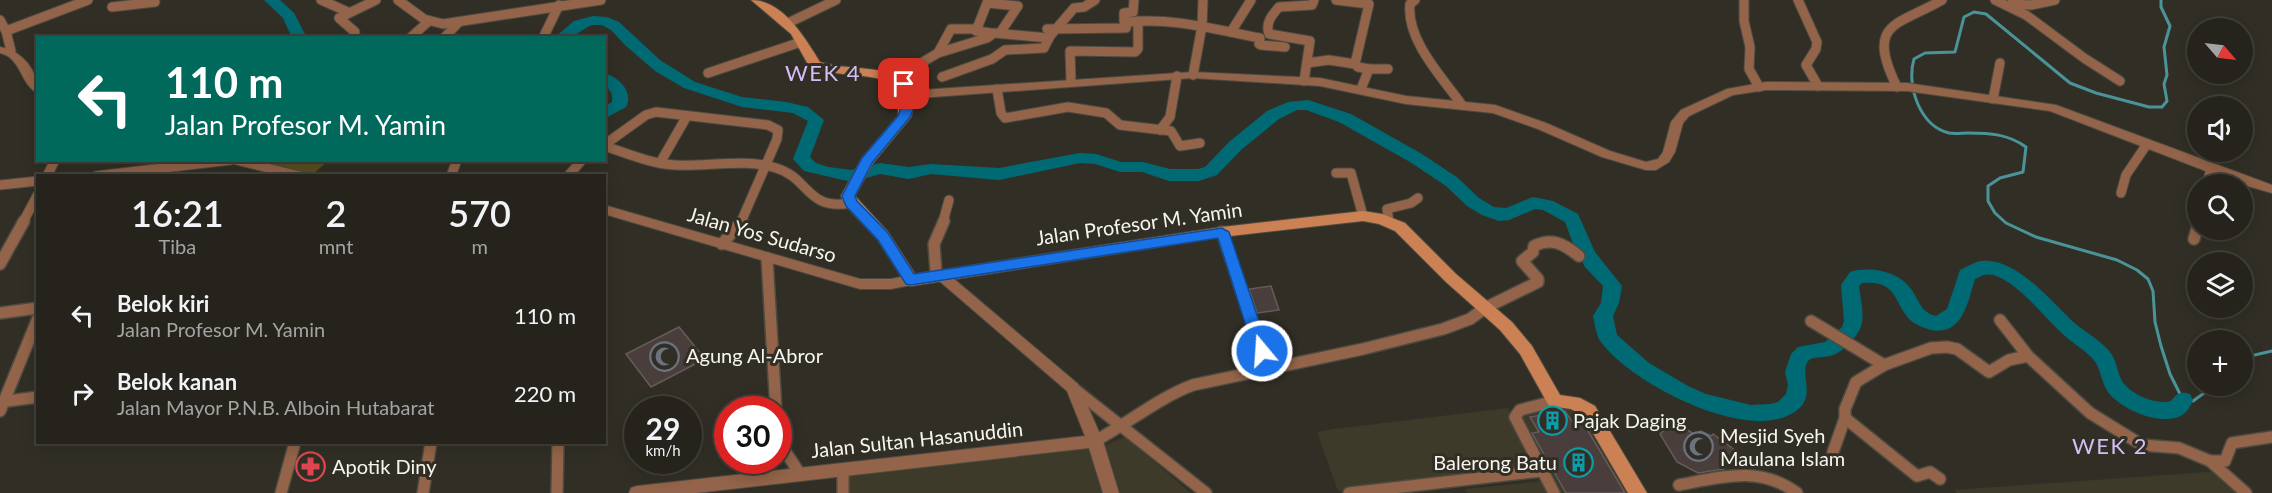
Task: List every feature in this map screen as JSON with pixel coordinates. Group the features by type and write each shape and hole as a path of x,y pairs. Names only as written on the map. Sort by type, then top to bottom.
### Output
{"main road":[{"path":"757,0 788,23 810,60 822,68 896,78 904,84 906,95 904,117 867,161 850,198 883,236 911,280"},
{"name":"Jalan Profesor M. Yamin","path":"911,280 1222,232 1363,216 1389,222 1405,231 1451,278 1519,339 1555,401"},
{"path":"1555,401 1574,403 1589,411 1638,493"}],"street":[{"path":"6,32 88,0"},
{"path":"104,15 122,0"},
{"path":"321,0 348,12"},
{"path":"355,32 339,18 376,0"},
{"path":"398,0 429,21 442,24 563,3 602,0"},
{"path":"788,23 836,0"},
{"path":"942,78 992,59 1005,50 1043,49 1050,32 1074,8 1084,7 1095,0"},
{"path":"1134,0 1133,12 1124,13 1124,21 1164,21 1202,26 1260,38 1258,44 1261,45 1285,46"},
{"path":"1193,75 1202,26 1203,0"},
{"path":"1231,32 1251,0"},
{"path":"1304,81 1310,40 1269,34 1267,27 1272,14 1281,6 1312,5 1314,0"},
{"path":"1336,0 1369,4 1355,64"},
{"path":"1415,0 1410,4 1407,16 1416,40 1462,105"},
{"path":"1744,0 1744,21 1750,47 1749,69 1759,87"},
{"path":"1798,0 1817,42 1816,49 1806,65 1818,86"},
{"path":"1902,87 1884,52 1883,39 1886,32 1903,18 1942,0"},
{"path":"1995,0 2031,5 2055,0"},
{"path":"112,7 155,2"},
{"path":"896,78 938,53 1000,33 1018,6 984,2 976,33 1000,33 1050,32 1126,28 1133,22"},
{"path":"544,36 563,3"},
{"path":"2006,3 2039,23 2081,57 2120,81"},
{"path":"0,20 6,32 5,51 16,55 27,77 36,88"},
{"path":"412,36 429,21"},
{"path":"446,36 459,22"},
{"path":"1071,82 1070,51 1135,52 1138,49 1133,22"},
{"path":"938,53 951,29 976,29"},
{"path":"1000,33 1005,50"},
{"path":"708,73 801,42"},
{"path":"1308,63 1329,60 1355,64 1358,68 1388,69"},
{"path":"1993,99 2000,63"},
{"path":"1360,89 1370,69"},
{"path":"906,95 1193,75 1339,84 1406,100 1462,105 1513,115 1614,157 1646,166 1656,166 1664,162 1669,152 1677,122 1685,113 1717,97 1759,87 1902,87 2052,108 2272,189"},
{"path":"1160,130 1171,116 1177,76"},
{"path":"997,89 1001,113 1005,118 1068,107 1106,113 1120,125 1172,132 1180,146 1200,143"},
{"path":"606,145 650,114 660,112 776,128 777,139 742,220 722,244"},
{"path":"660,163 687,116"},
{"path":"2121,193 2126,175 2147,144"},
{"path":"606,147 660,163 695,166 766,165 785,169 825,205 834,207 850,198"},
{"path":"112,174 216,162"},
{"path":"241,162 293,174"},
{"path":"2210,174 2211,168"},
{"path":"1336,173 1351,173 1363,216"},
{"path":"0,185 36,181"},
{"path":"0,264 36,198"},
{"path":"1389,222 1387,209 1412,203 1418,198"},
{"path":"949,200 945,218 933,247 936,272 1073,388 1206,493"},
{"name":"Jalan Yos Sudarso","path":"606,210 860,284 891,284 911,280"},
{"path":"1222,232 1267,368"},
{"path":"1095,441 1124,426 1179,390 1212,379 1417,336 1457,325 1485,308 1538,282 1538,279 1522,261 1533,252 1535,245 1554,240 1564,244 1579,256"},
{"path":"767,258 775,396"},
{"path":"0,312 36,308"},
{"path":"2000,320 2028,356 2077,403 2128,439 2147,446 2179,448 2210,461 2246,493"},
{"path":"1810,321 1884,364"},
{"path":"1,405 36,323"},
{"path":"1833,452 1845,418 1845,409 1856,382 1884,364 1942,346 1957,348 1989,372 2009,360 2028,356"},
{"path":"1073,388 1095,441 1111,493"},
{"path":"1,405 36,397"},
{"path":"1554,493 1515,415 1520,410 1555,401"},
{"path":"1845,418 1917,476 1930,472 1940,479"},
{"path":"2210,461 2227,459 2232,443 2272,436"},
{"name":"Jalan Sultan Hasanuddin","path":"637,493 1095,441"},
{"path":"281,493 294,444"},
{"path":"423,493 431,444"},
{"path":"557,493 558,444"},
{"path":"792,462 800,474"},
{"path":"843,470 843,493"},
{"path":"1349,493 1399,490 1542,471"},
{"path":"1679,485 1745,474 1778,480 1797,493"},
{"path":"1457,481 1464,493"}],"shaded area":[{"path":"276,162 327,162 313,174 271,166"},
{"name":"Balerong Batu","path":"1569,405 1579,409 1634,493 1560,493 1520,423 1520,414"},
{"path":"1508,408 1534,465 1338,491 1317,432 1334,429"},
{"path":"1125,437 1191,493 1120,493 1105,445"},
{"path":"1087,445 1106,493 847,493 847,473"},
{"path":"2221,471 2245,493 1957,493 1954,490"},
{"path":"1542,481 1549,493 1467,493 1465,489"}],"building":[{"path":"1271,286 1279,310 1257,313 1249,289"},
{"name":"Agung Al-Abror","path":"679,327 705,359 651,387 626,354"},
{"name":"Balerong Batu","path":"1565,411 1575,426 1584,424 1625,493 1566,493 1532,433 1539,432 1530,417"},
{"name":"Mesjid Syeh Maulana Islam","path":"1674,422 1694,434 1701,431 1711,436 1713,434 1736,451 1724,469 1698,473 1677,462 1660,434"}],"waterway":[{"path":"271,0 289,16 299,36"},
{"path":"2161,0 2161,7 2170,26 2164,47 2167,75 2164,84 2167,101 2162,107 2149,107 2096,93 2070,83 1986,14 1974,12 1964,17 1955,52 1925,53 1914,59 1912,81 1923,114 1939,129 1949,133 1998,135 2012,139 2026,147 2023,172 2000,178 1988,186 1988,201 1995,213 2006,223 2036,237 2117,260 2137,270 2148,279 2153,291 2155,322 2170,374 2183,400 2193,401 2200,396"},
{"path":"563,36 586,22 593,20 607,22 616,27 661,68 689,85 742,102 803,110 816,120 801,159 810,167 852,176 880,168 909,173 931,169 999,174 1080,158 1096,159 1120,167 1143,167 1169,175 1199,175 1211,171 1235,146 1273,115 1294,105 1308,105 1345,118 1416,158 1452,182 1473,202 1488,211 1499,215 1509,214 1533,203 1547,205 1572,218 1586,253 1612,286 1613,293 1603,316 1608,338 1642,368 1681,392 1702,401 1751,413 1785,408 1796,397 1798,385 1795,372 1798,359 1805,352 1830,349 1851,331 1854,321 1850,285 1857,277 1872,276 1886,279 1904,292 1917,315 1931,323 1941,323 1954,314 1967,275 1983,267 2003,272 2017,281 2097,351 2107,364 2114,386 2131,400 2140,405 2161,410 2178,407 2183,400"},
{"path":"606,79 618,88 620,95 620,104 606,113"},
{"path":"2253,355 2272,351"}],"place":[{"name":"Agung Al-Abror","path":"665,356"},
{"name":"Pajak Daging","path":"1552,421"},
{"name":"Mesjid Syeh Maulana Islam","path":"1699,447"},
{"name":"Balerong Batu","path":"1578,463"},
{"name":"Apotik Diny","path":"311,467"}],"district":[{"name":"WEK 4","path":"823,73"},
{"name":"WEK 2","path":"2110,446"}],"route":[{"path":"904,84 906,110 904,117 867,161 848,196 862,216 883,236 911,280 1222,232 1262,351"}]}
